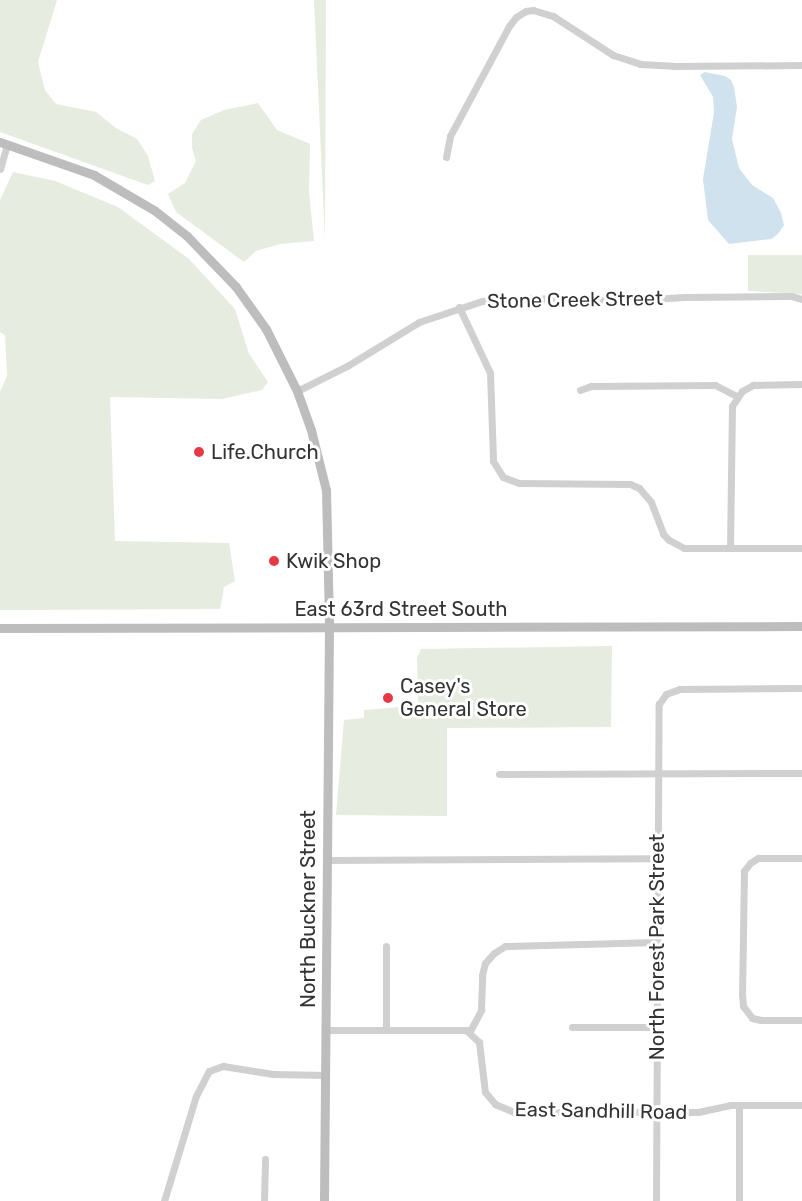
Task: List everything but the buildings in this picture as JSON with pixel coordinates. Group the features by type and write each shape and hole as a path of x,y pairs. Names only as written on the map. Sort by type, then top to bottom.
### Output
{"main road":[{"name":"North Buckner Street","path":"4,143 51,158 100,178 154,210 187,236 236,287 266,329 297,391 314,441 326,490 329,616 324,1201"},
{"name":"East 63rd Street South","path":"0,628 802,626"}],"street":[{"path":"446,157 450,136 504,35 516,17 526,11 553,16 613,55 640,64 802,65"},
{"path":"0,169 4,143"},
{"name":"Stone Creek Street","path":"297,391 347,366 419,322 459,307 507,297 637,300 792,296 802,299"},
{"path":"459,307 490,373 493,461 502,477 519,483 630,484 639,488 651,502 660,527 669,540 684,548 802,548"},
{"path":"730,548 730,412 737,396 753,385 802,384"},
{"path":"580,390 591,386 715,385 737,396"},
{"name":"North Forest Park Street","path":"656,1201 659,707 666,694 680,689 802,688"},
{"path":"499,774 802,773"},
{"path":"326,860 657,858"},
{"path":"802,858 758,858 750,862 744,871 742,1003 749,1016 758,1020 802,1020"},
{"path":"325,1030 461,1028 470,1031 481,1010 482,975 485,963 505,946 657,942"},
{"path":"386,946 386,1029"},
{"path":"572,1027 657,1027"},
{"name":"East Sandhill Road","path":"470,1031 481,1048 483,1087 489,1098 505,1110 514,1112 698,1112 739,1105 802,1105"},
{"path":"164,1201 199,1086 207,1073 225,1066 273,1074 325,1075"},
{"path":"739,1105 739,1201"},
{"path":"264,1201 265,1159"}],"shaded area":[{"path":"0,0 57,0 38,62 45,90 56,104 96,112 116,128 137,139 148,156 155,181 148,185 0,132"},
{"path":"314,0 326,0 325,240"},
{"path":"258,103 277,130 310,144 309,192 314,241 280,244 256,251 244,262 176,212 168,194 185,183 196,161 192,148 192,134 201,120 224,110"},
{"path":"13,172 55,181 118,207 189,259 235,309 249,354 268,382 262,390 222,399 110,397 115,541 229,543 235,581 224,587 220,609 0,610 0,392 7,376 5,335 0,332 0,200"},
{"path":"748,255 802,255 802,294 748,291"},
{"path":"612,646 611,727 447,728 447,816 336,815 344,720 364,718 364,710 413,706 418,703 417,658 421,649"}],"water":[{"path":"705,72 725,76 731,80 734,87 737,107 732,139 739,168 752,185 773,198 784,225 771,239 729,244 708,220 703,179 714,112 713,97 700,75"}],"place":[{"name":"Life.Church","path":"199,452"},
{"name":"Kwik Shop","path":"274,561"},
{"name":"Casey's General Store","path":"388,698"}]}
